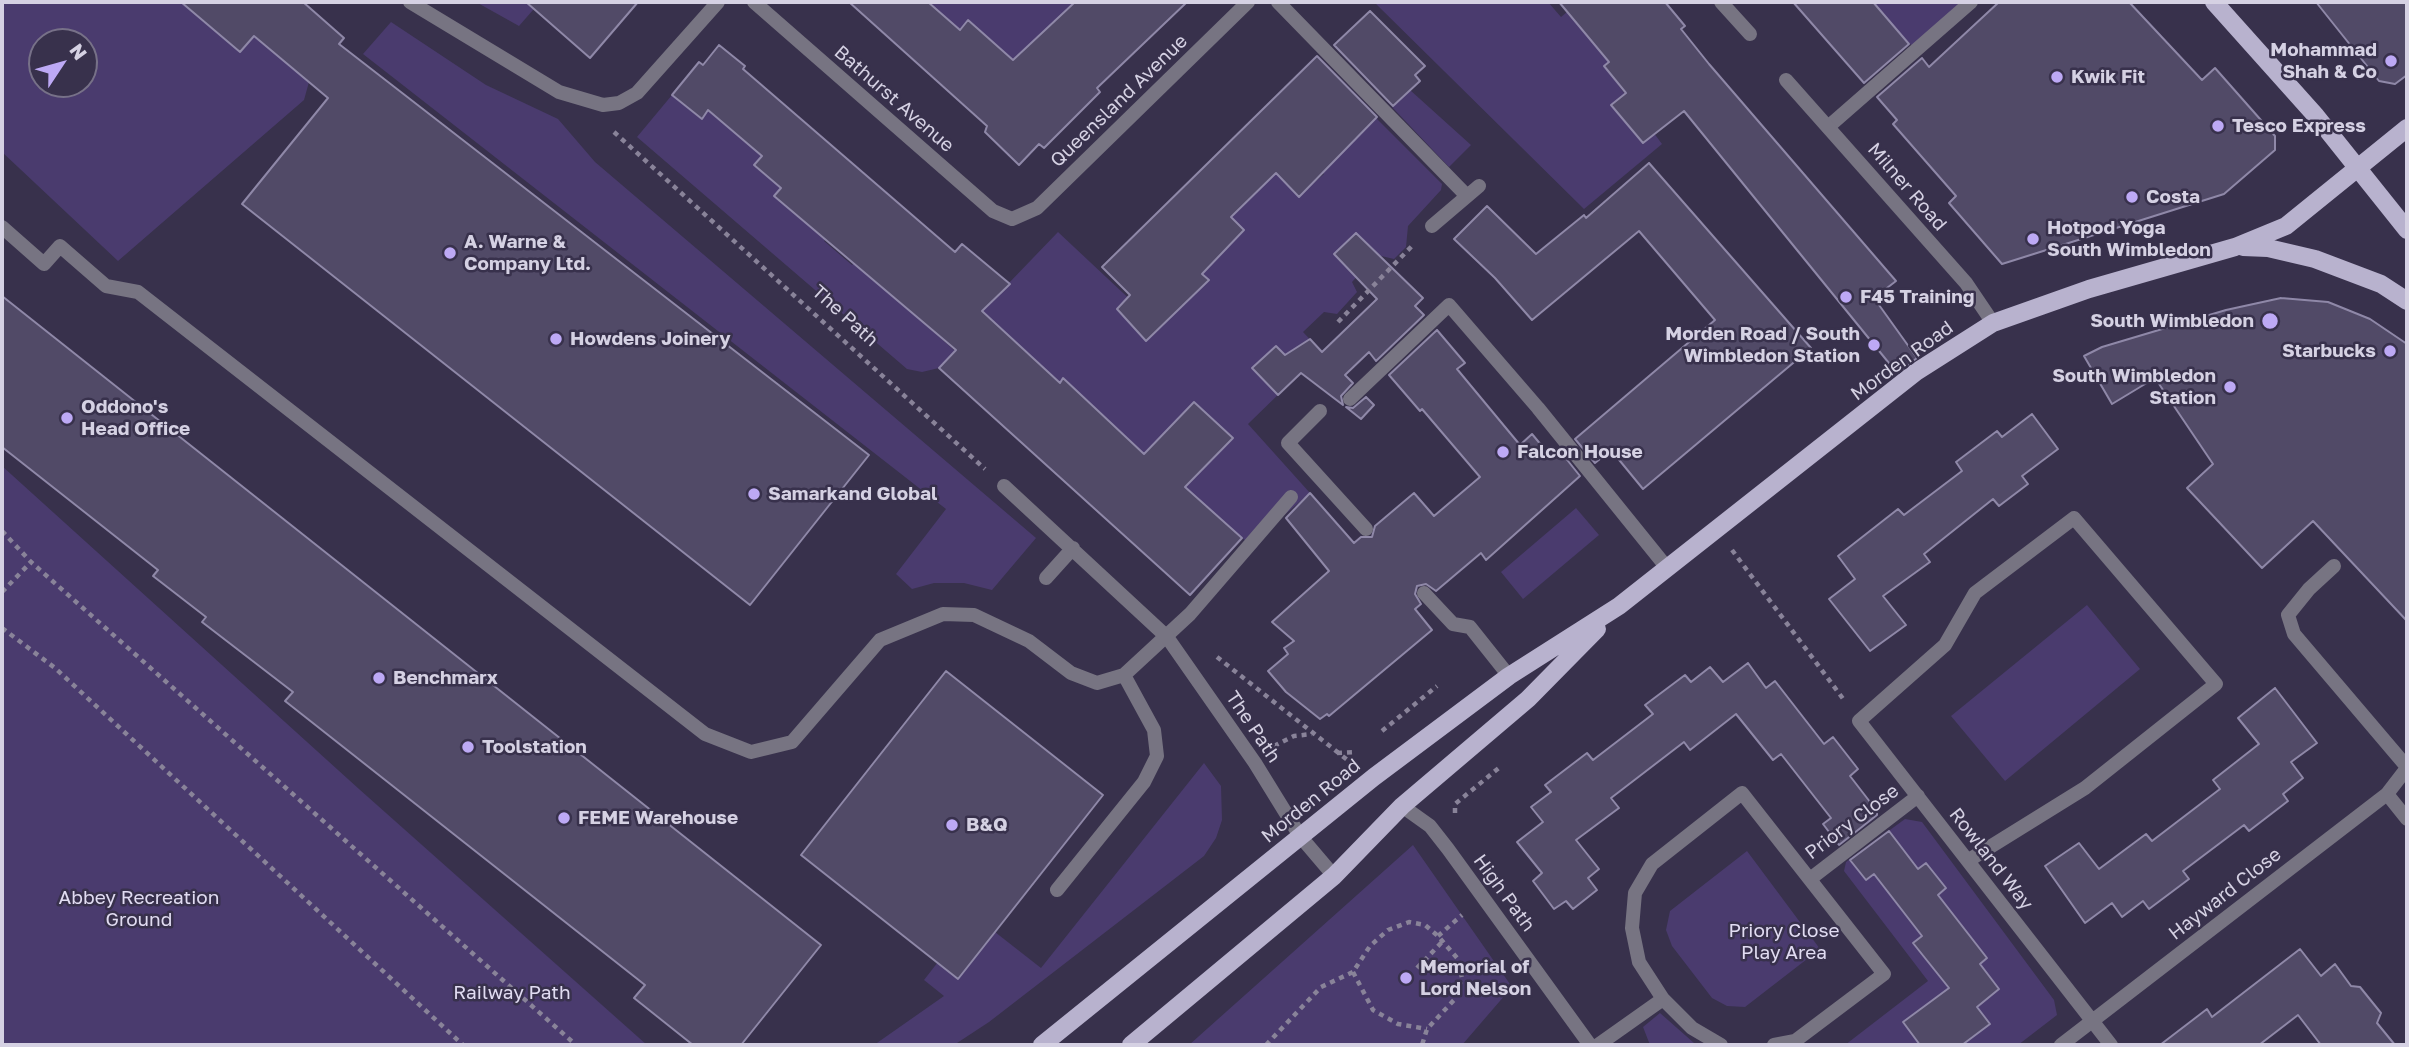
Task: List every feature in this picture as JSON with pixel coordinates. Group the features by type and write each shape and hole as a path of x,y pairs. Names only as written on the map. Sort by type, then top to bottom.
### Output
{"main road":[{"path":"2214,2 2360,168 2407,230"},
{"name":"Morden Road","path":"1042,1045 1300,836 1509,676 1619,607 1916,372 1993,323 2089,289 2235,247 2286,226 2407,128"},
{"path":"2235,247 2268,248 2315,259 2381,284 2407,300"},
{"name":"Morden Road","path":"1131,1045 1334,876 1402,806 1528,699 1619,607"}],"street":[{"path":"410,2 559,92 603,105 619,103 637,93 718,2"},
{"name":"Bathurst Avenue","path":"754,2 993,211 1012,219"},
{"name":"Queensland Avenue","path":"1012,219 1037,208 1248,2"},
{"path":"1278,2 1466,195"},
{"path":"1721,2 1750,34"},
{"path":"1828,127 1971,2"},
{"name":"Milner Road","path":"1786,80 1966,283 1993,323"},
{"path":"1432,226 1479,186"},
{"path":"2,227 44,264 60,246 106,286 138,292 705,734 751,752 792,741 880,639 943,614 974,615 1029,641 1071,673 1097,684 1124,675 1167,637 1291,497"},
{"path":"1350,400 1449,305 1547,419 1668,569"},
{"path":"1320,411 1288,443 1366,529"},
{"name":"The Path","path":"1004,486 1167,637 1255,764 1300,836 1334,876"},
{"path":"1859,721 1945,645 1975,593 2074,517 2216,684 2069,799 1969,860"},
{"path":"1046,578 1073,548"},
{"name":"Hayward Close","path":"2061,1045 2387,794 2407,767 2294,634 2288,614 2309,589 2334,566"},
{"path":"1424,593 1453,624 1470,627 1509,676"},
{"path":"1056,890 1144,782 1157,756 1154,730 1124,675"},
{"name":"Rowland Way","path":"1859,721 2111,1045"},
{"name":"Priory Close","path":"1721,1045 1692,1028 1663,999 1639,962 1632,928 1635,893 1652,864 1742,793 1884,974 1795,1041 1774,1045"},
{"path":"2387,794 2407,819"},
{"name":"Priory Close","path":"1810,879 1918,796"},
{"name":"High Path","path":"1402,806 1430,826 1590,1045"},
{"path":"1598,1045 1663,999"}],"path":[{"name":"The Path","path":"603,105 615,135 1004,486"},
{"path":"1338,322 1432,226"},
{"path":"2,531 31,562 576,1045"},
{"path":"1717,531 1859,721"},
{"path":"2,592 31,562"},
{"path":"2,628 55,668 463,1045"},
{"path":"1167,637 1220,659 1348,760"},
{"path":"1375,737 1437,686"},
{"path":"1255,764 1280,742 1313,733"},
{"path":"1336,753 1355,753 1365,745"},
{"path":"1459,822 1454,804 1500,767"},
{"path":"1266,1045 1321,988 1353,972 1370,946 1388,930 1409,922 1425,925 1443,941 1458,960 1462,978 1454,1000 1427,1029 1422,1045"},
{"path":"1417,968 1443,941"},
{"path":"1353,972 1373,1010 1398,1024 1427,1029"}],"green space":[{"path":"2,2 190,2 187,6 240,52 254,36 309,82 304,100 118,261 2,152"},
{"path":"476,2 540,2 519,26"},
{"path":"928,2 1072,2 1074,65 1100,92 1071,121 968,21 960,30"},
{"path":"1374,2 1548,2 1561,17 1567,12 1579,26 1623,50 1604,66 1662,144 1584,209"},
{"path":"1872,2 1964,2 1912,46"},
{"path":"391,22 486,85 558,119 595,162 1036,538 992,590 964,583 934,583 912,589 896,574 946,509 363,54"},
{"path":"1410,90 1471,145 1449,167 1392,107"},
{"path":"672,95 701,119 708,110 762,156 754,166 781,188 774,196 798,217 813,201 839,224 824,241 852,265 855,262 955,351 939,368 922,372 907,369 637,137"},
{"path":"1376,118 1442,184 1441,190 1408,226 1406,247 1394,259 1377,255 1352,282 1357,292 1337,314 1324,312 1303,332 1322,352 1248,424 1310,493 1282,517 1255,549 1216,515 1197,536 1169,471 1147,450 1138,461 1121,432 1054,377 1045,385 1011,337 982,311 1058,232 1138,307 1194,294 1209,280 1188,260 1211,265 1244,231 1231,217 1276,173 1299,196 1324,174 1298,148 1357,136"},
{"path":"2,466 359,789 647,1045 2,1045"},
{"path":"1576,508 1599,535 1523,599 1501,572"},
{"path":"2087,605 2140,669 2005,781 1951,716"},
{"path":"1204,763 1221,786 1222,820 1216,838 1204,856 989,1022 954,1045 874,1045 944,996 924,980 938,962 995,932 1041,968"},
{"path":"1905,819 1922,822 2054,1000 2057,1015 2018,1045 1845,1045 1928,981 1844,871 1846,862"},
{"path":"1413,845 1512,987 1462,1045 1189,1045"},
{"name":"Priory Close Play Area","path":"1747,851 1820,949 1745,1007 1727,1006 1712,998 1672,946 1666,930 1670,911"},
{"path":"1660,1013 1699,1045 1650,1045 1643,1027"}],"building":[{"path":"181,2 303,2 344,38 339,44 869,455 750,605 242,204 328,98 254,36 240,52"},
{"path":"526,2 638,2 590,58"},
{"path":"849,2 928,2 960,30 968,20 1013,60 1075,2 1187,2 1097,88 1100,92 1044,148 1039,144 1019,165 985,132 987,126"},
{"path":"1559,2 1665,2 1685,26 1681,29 1709,64 1896,281 1874,298 1917,358 1897,373 1684,111 1643,143 1611,105 1626,93 1604,66 1609,62"},
{"path":"1793,2 1873,2 1909,44 1864,83"},
{"path":"1999,2 2129,2 2202,80 2215,68 2275,136 2275,150 2224,194 2002,264 1949,203 1956,196 1893,124 1897,120 1877,97 1922,58 1929,67"},
{"path":"2316,2 2407,2 2407,75 2395,84 2379,81"},
{"path":"1370,11 1425,66 1415,75 1420,81 1393,106 1334,45"},
{"path":"719,45 745,66 743,69 955,252 962,244 1010,284 982,311 1060,383 1063,378 1144,454 1194,402 1233,438 1185,487 1242,538 1190,595 939,368 956,350 774,196 781,188 754,165 762,156 708,110 702,119 672,95 699,62 703,65"},
{"path":"1317,56 1377,117 1299,197 1276,173 1231,217 1244,230 1202,274 1209,280 1146,341 1117,309 1130,295 1102,267"},
{"path":"1649,163 1811,348 1643,489 1611,450 1595,463 1575,439 1715,320 1639,231 1532,320 1495,278 1454,239 1487,206 1536,254 1584,215 1586,218"},
{"path":"1356,233 1423,298 1415,306 1424,315 1376,361 1369,352 1345,375 1353,383 1341,396 1343,405 1301,373 1278,395 1252,368 1276,346 1285,355 1310,339 1322,352 1377,299 1334,254"},
{"path":"2,296 821,945 741,1045 693,1045 634,998 645,985 285,701 293,692 202,622 206,617 153,576 158,570 2,447"},
{"path":"2281,298 2328,302 2370,319 2407,344 2407,621 2313,521 2262,568 2187,488 2213,464 2155,378 2112,404 2084,356 2102,347 2226,310"},
{"path":"1437,330 1465,363 1457,369 1520,445 1532,434 1552,458 1560,451 1580,476 1486,560 1481,553 1436,591 1426,584 1417,586 1415,594 1421,604 1415,609 1432,630 1329,716 1327,714 1320,719 1286,692 1268,671 1288,654 1284,648 1294,641 1272,622 1329,571 1286,518 1310,493 1354,543 1361,537 1372,537 1375,526 1414,493 1434,516 1480,477 1389,375"},
{"path":"1366,397 1374,405 1361,419 1346,407 1353,408"},
{"path":"2032,414 2058,449 2022,476 2028,484 1999,506 1993,499 1924,554 1930,562 1883,596 1906,625 1870,651 1829,599 1855,579 1838,556 1898,509 1904,515 1962,471 1956,462 1997,431 2002,437"},
{"path":"1748,663 1766,688 1775,681 1824,744 1833,737 1858,769 1850,776 1877,811 1877,815 1839,845 1823,824 1831,818 1781,754 1773,760 1736,714 1690,750 1684,742 1611,798 1619,808 1576,840 1599,869 1588,878 1597,890 1573,909 1566,901 1554,909 1533,881 1542,873 1517,842 1543,822 1531,807 1551,792 1545,785 1587,753 1593,760 1653,714 1645,705 1685,675 1691,682 1710,667 1723,682"},
{"name":"B&Q","path":"946,671 1103,795 958,979 801,855"},
{"path":"2275,688 2317,743 2291,762 2303,778 2283,794 2288,801 2249,831 2244,825 2183,871 2189,879 2149,909 2143,901 2122,917 2112,903 2085,923 2045,866 2079,843 2099,869 2146,834 2152,841 2220,789 2213,780 2259,744 2238,718"},
{"path":"1889,831 1918,869 1926,863 1946,888 1938,895 1987,958 1980,964 1999,989 1977,1007 1990,1024 1962,1045 1920,1045 1903,1022 1949,988 1913,943 1922,936 1874,874 1866,880 1850,860"},
{"path":"2300,949 2321,976 2335,964 2351,986 2360,987 2381,1013 2377,1023 2395,1045 2321,1045 2298,1015 2259,1045 2160,1045 2207,1009 2212,1017"}],"place":[{"name":"Mohammad Shah & Co","path":"2391,61"},
{"name":"Kwik Fit","path":"2057,77"},
{"name":"Tesco Express","path":"2218,126"},
{"name":"Costa","path":"2132,197"},
{"name":"Hotpod Yoga South Wimbledon","path":"2033,239"},
{"name":"A. Warne & Company Ltd.","path":"450,253"},
{"name":"F45 Training","path":"1846,297"},
{"name":"South Wimbledon","path":"2270,321"},
{"name":"Howdens Joinery","path":"556,339"},
{"name":"Morden Road / South Wimbledon Station","path":"1874,345"},
{"name":"Starbucks","path":"2390,351"},
{"name":"South Wimbledon Station","path":"2230,387"},
{"name":"Oddono's Head Office","path":"67,418"},
{"name":"Falcon House","path":"1503,452"},
{"name":"Samarkand Global","path":"754,494"},
{"name":"Benchmarx","path":"379,678"},
{"name":"Toolstation","path":"468,747"},
{"name":"FEME Warehouse","path":"564,818"},
{"name":"B&Q","path":"952,825"},
{"name":"Memorial of Lord Nelson","path":"1406,978"}],"park label":[{"name":"Abbey Recreation Ground","path":"139,909"},
{"name":"Railway Path","path":"512,993"}]}
